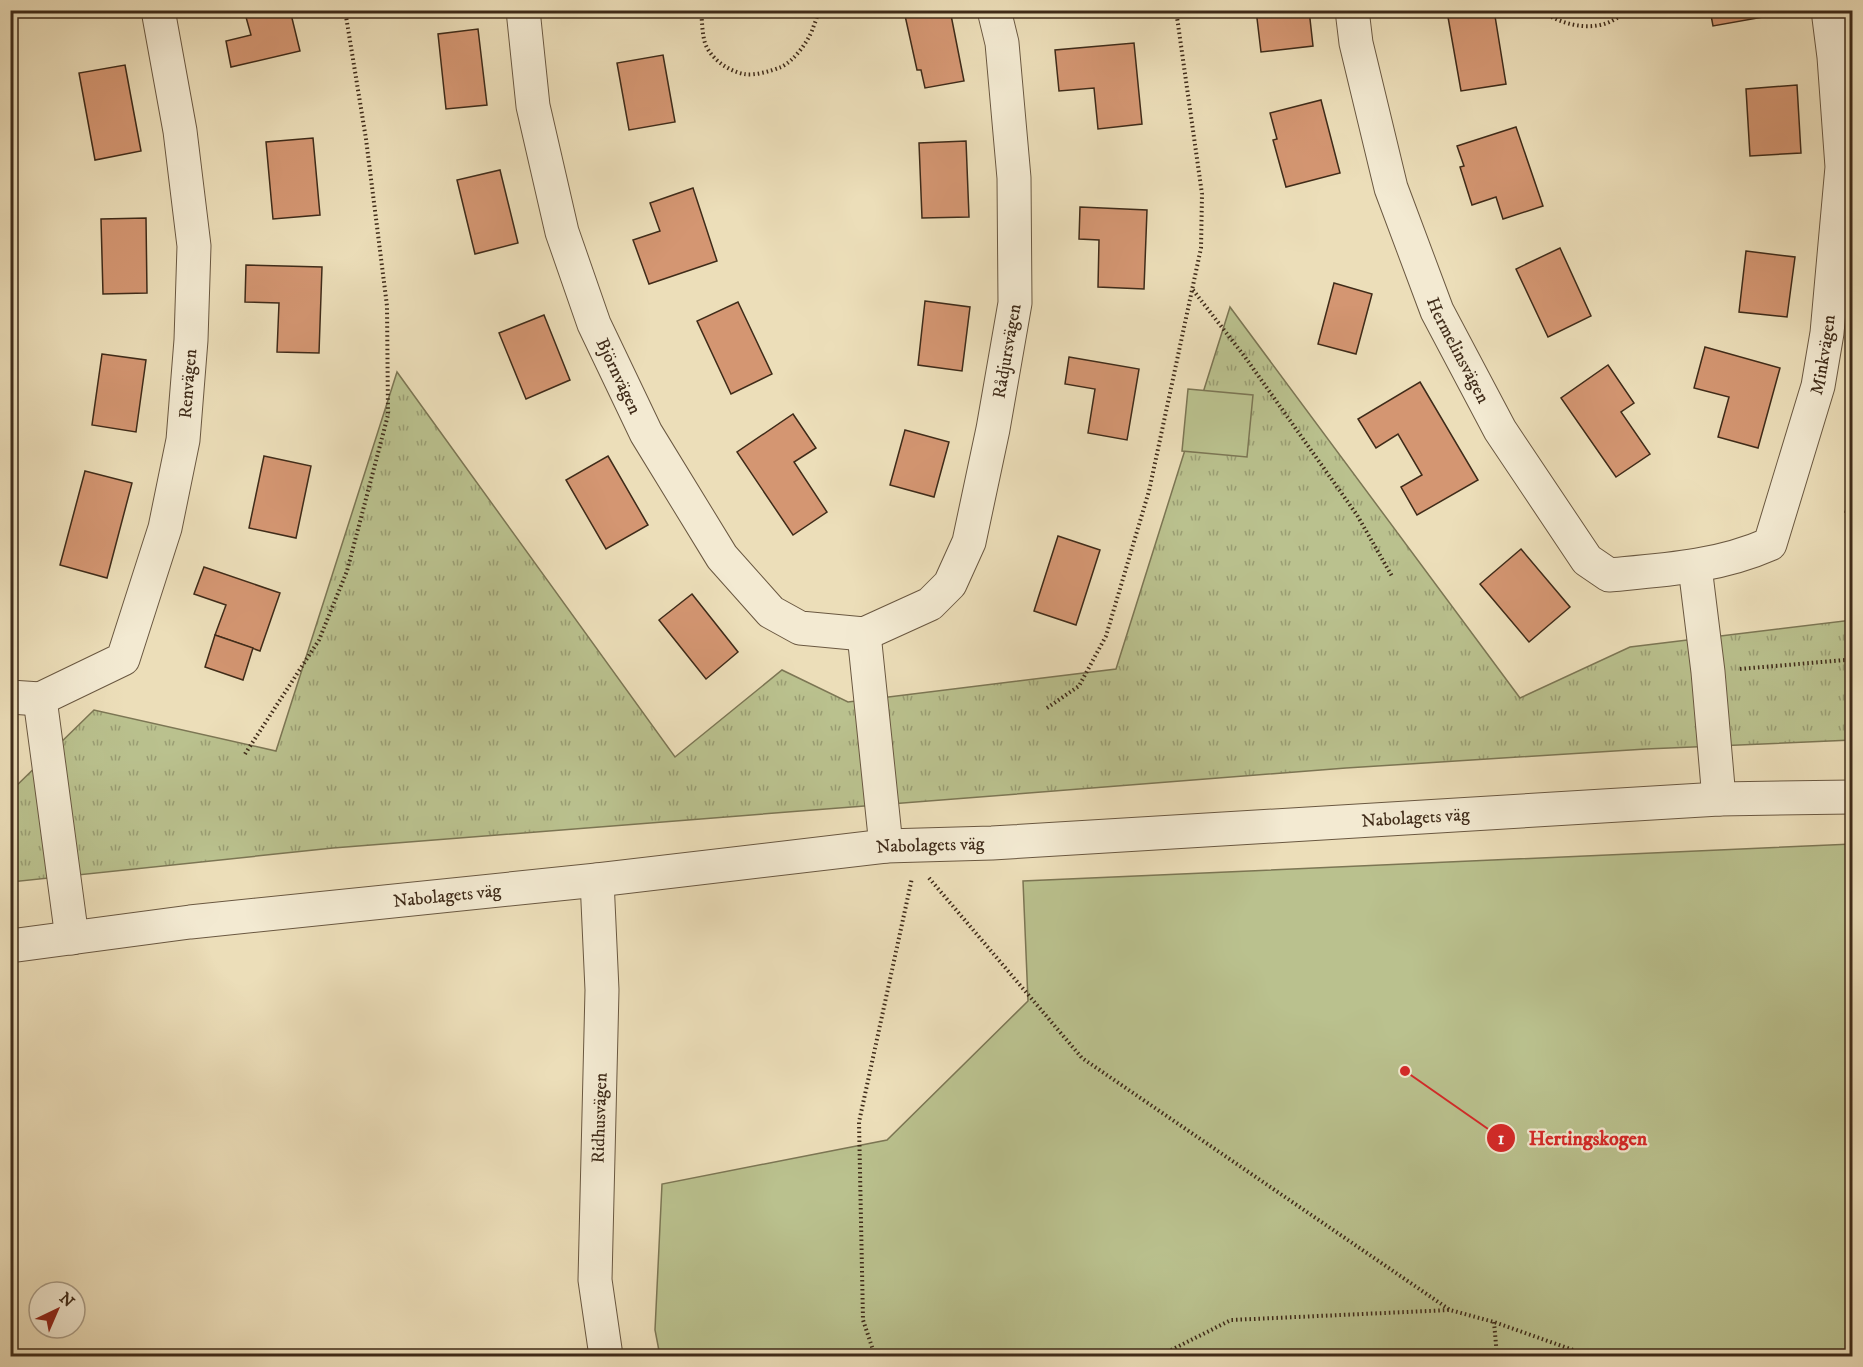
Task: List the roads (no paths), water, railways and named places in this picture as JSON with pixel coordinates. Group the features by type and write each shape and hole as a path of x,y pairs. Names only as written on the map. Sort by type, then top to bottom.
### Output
{"street":[{"name":"Renvägen","path":"25,698 123,659 165,528 183,440 191,340 194,246 180,131 158,10"},
{"name":"Björnvägen","path":"524,10 534,106 562,232 594,324 646,433 722,557 771,612 801,628 864,634"},
{"name":"Rådjursvägen","path":"864,634 930,604 950,584 969,542 993,429 1015,303 1014,178 1002,43 994,10"},
{"name":"Hermelinsvägen","path":"1352,10 1356,43 1391,188 1437,311 1500,430 1587,560 1609,575 1695,567"},
{"name":"Minkvägen","path":"1695,567 1748,554 1770,544 1818,386 1827,333 1842,167 1834,57 1828,10"},
{"path":"1695,567 1708,672 1719,800"},
{"path":"864,634 886,846"},
{"path":"25,698 72,938"},
{"name":"Nabolagets väg","path":"10,946 190,922 597,880 886,846 992,843 1719,800 1852,797"},
{"name":"Ridhusvägen","path":"597,880 602,990 595,1280 606,1356"}],"place":[{"name":"Hertingskogen","path":"1405,1071"}]}
